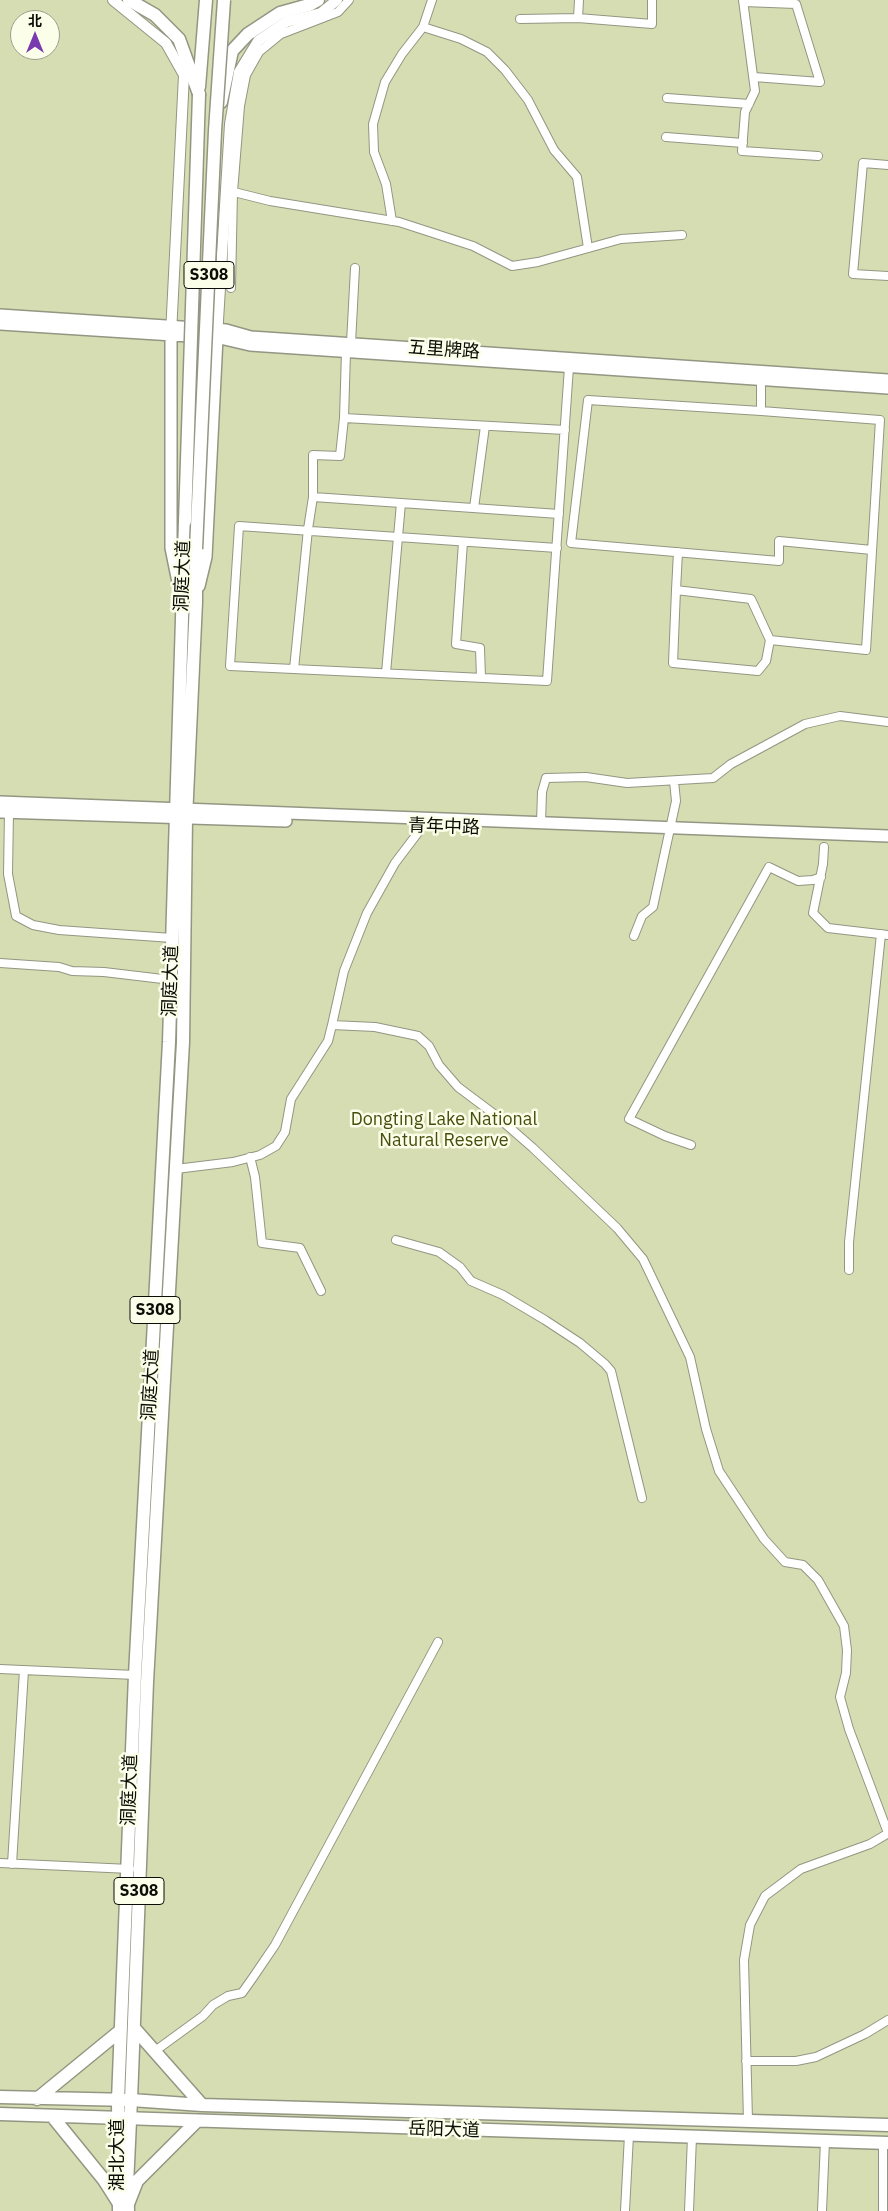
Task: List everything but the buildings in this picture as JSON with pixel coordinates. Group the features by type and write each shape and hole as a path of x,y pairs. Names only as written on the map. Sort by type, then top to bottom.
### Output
{"main road":[{"path":"128,0 155,15 179,39 199,94"},
{"name":"S308","path":"199,94 206,0"},
{"name":"S308","path":"215,131 224,0"},
{"path":"215,131 232,51 248,34 280,13 309,5 318,0"},
{"name":"洞庭大道","path":"125,2100 134,2028 147,1682 183,1042 182,606 199,94"},
{"name":"洞庭大道","path":"125,2100 120,2031 135,1675 172,938 196,602 196,549 215,131"},
{"name":"五里牌路","path":"0,315 251,337 349,348 569,366 888,388"},
{"name":"五里牌路","path":"0,324 171,331"},
{"path":"171,331 171,548 182,606"},
{"name":"五里牌路","path":"218,335 250,345 349,348 888,380"},
{"path":"196,602 206,557 218,335"},
{"name":"青年中路","path":"0,802 181,814 423,826 669,831 888,842"},
{"name":"青年中路","path":"4,812 181,814"},
{"path":"181,814 541,823 669,831 888,836"},
{"path":"134,2028 202,2104"},
{"path":"37,2099 120,2031"},
{"name":"岳阳大道","path":"0,2098 125,2100 888,2125"},
{"name":"湘北大道","path":"123,2207 125,2100"},
{"name":"岳阳大道","path":"0,2114 196,2122 885,2143"},
{"path":"52,2116 104,2180 123,2207 137,2181 196,2122"}],"street":[{"path":"113,0 166,43 184,75 171,331"},
{"path":"230,288 230,124 239,72 258,41 286,22 321,13 337,0"},
{"path":"218,335 229,191 246,75 259,52 281,34 338,12 349,0"},
{"path":"392,221 386,184 374,152 373,124 385,82 402,54 423,27 432,0"},
{"path":"578,18 579,0"},
{"path":"520,19 578,18 652,24 652,0"},
{"path":"754,77 820,82 796,4 744,1 754,77 756,91 745,112 742,150 818,156"},
{"path":"423,27 461,39 487,52 528,100 554,150 577,177 588,248"},
{"path":"667,98 748,104"},
{"path":"666,137 743,143"},
{"path":"888,165 863,163 853,274 888,276"},
{"path":"229,191 270,201 392,221 473,246 512,266 538,262 621,239 682,235"},
{"path":"294,669 308,529 314,497 314,455 340,456 355,268"},
{"path":"557,548 308,529 239,526 230,666 548,681 565,430 569,366"},
{"path":"761,379 761,411"},
{"path":"770,640 866,650 880,420 588,400 571,543 779,561 779,541 872,550"},
{"path":"344,418 565,430"},
{"path":"474,508 485,426"},
{"path":"314,497 559,514"},
{"path":"386,673 401,503"},
{"path":"462,542 456,644 480,648 481,678"},
{"path":"676,590 751,598 770,640 766,661 758,671 674,663 676,590 678,552"},
{"path":"541,823 542,792 546,778 586,777 627,783 712,778 731,764 805,724 840,716 888,722"},
{"path":"634,936 642,916 653,907 676,801 674,781"},
{"path":"4,812 8,874 16,916 33,924 59,930 172,938"},
{"path":"176,1169 233,1162 276,1146 285,1132 291,1099 328,1041 344,971 367,913 395,863 423,826"},
{"path":"824,847 821,877 813,913 828,928 884,935 850,1232 849,1270"},
{"path":"691,1145 664,1136 630,1119 769,867 798,881 813,880 821,877"},
{"path":"0,963 59,967 72,971 104,972 171,980"},
{"path":"332,1025 375,1027 418,1036 429,1046 440,1065 458,1087 494,1114 548,1162 617,1228 643,1259 690,1358 706,1429 719,1471 764,1539 785,1562 804,1566 818,1580 844,1626 847,1650 846,1674 840,1697 887,1833 870,1844 801,1869 765,1896 750,1925 744,1960 748,2121"},
{"path":"250,1157 255,1177 262,1243 300,1248 321,1291"},
{"path":"396,1240 439,1252 460,1267 472,1281 545,1320 580,1343 605,1364 611,1371 642,1498"},
{"path":"155,2051 203,2016 214,2005 228,1996 242,1993 254,1976 275,1945 438,1642"},
{"path":"0,1669 135,1675"},
{"path":"12,1864 24,1670"},
{"path":"0,1863 140,1870"},
{"path":"746,2061 796,2061 816,2057 865,2034 888,2020"},
{"path":"625,2211 629,2135"},
{"path":"689,2211 692,2137"},
{"path":"822,2211 825,2141"},
{"path":"882,2211 885,2143"}],"green space":[{"name":"Dongting Lake National Natural Reserve","path":"0,0 888,0 888,2211 0,2211"}]}
